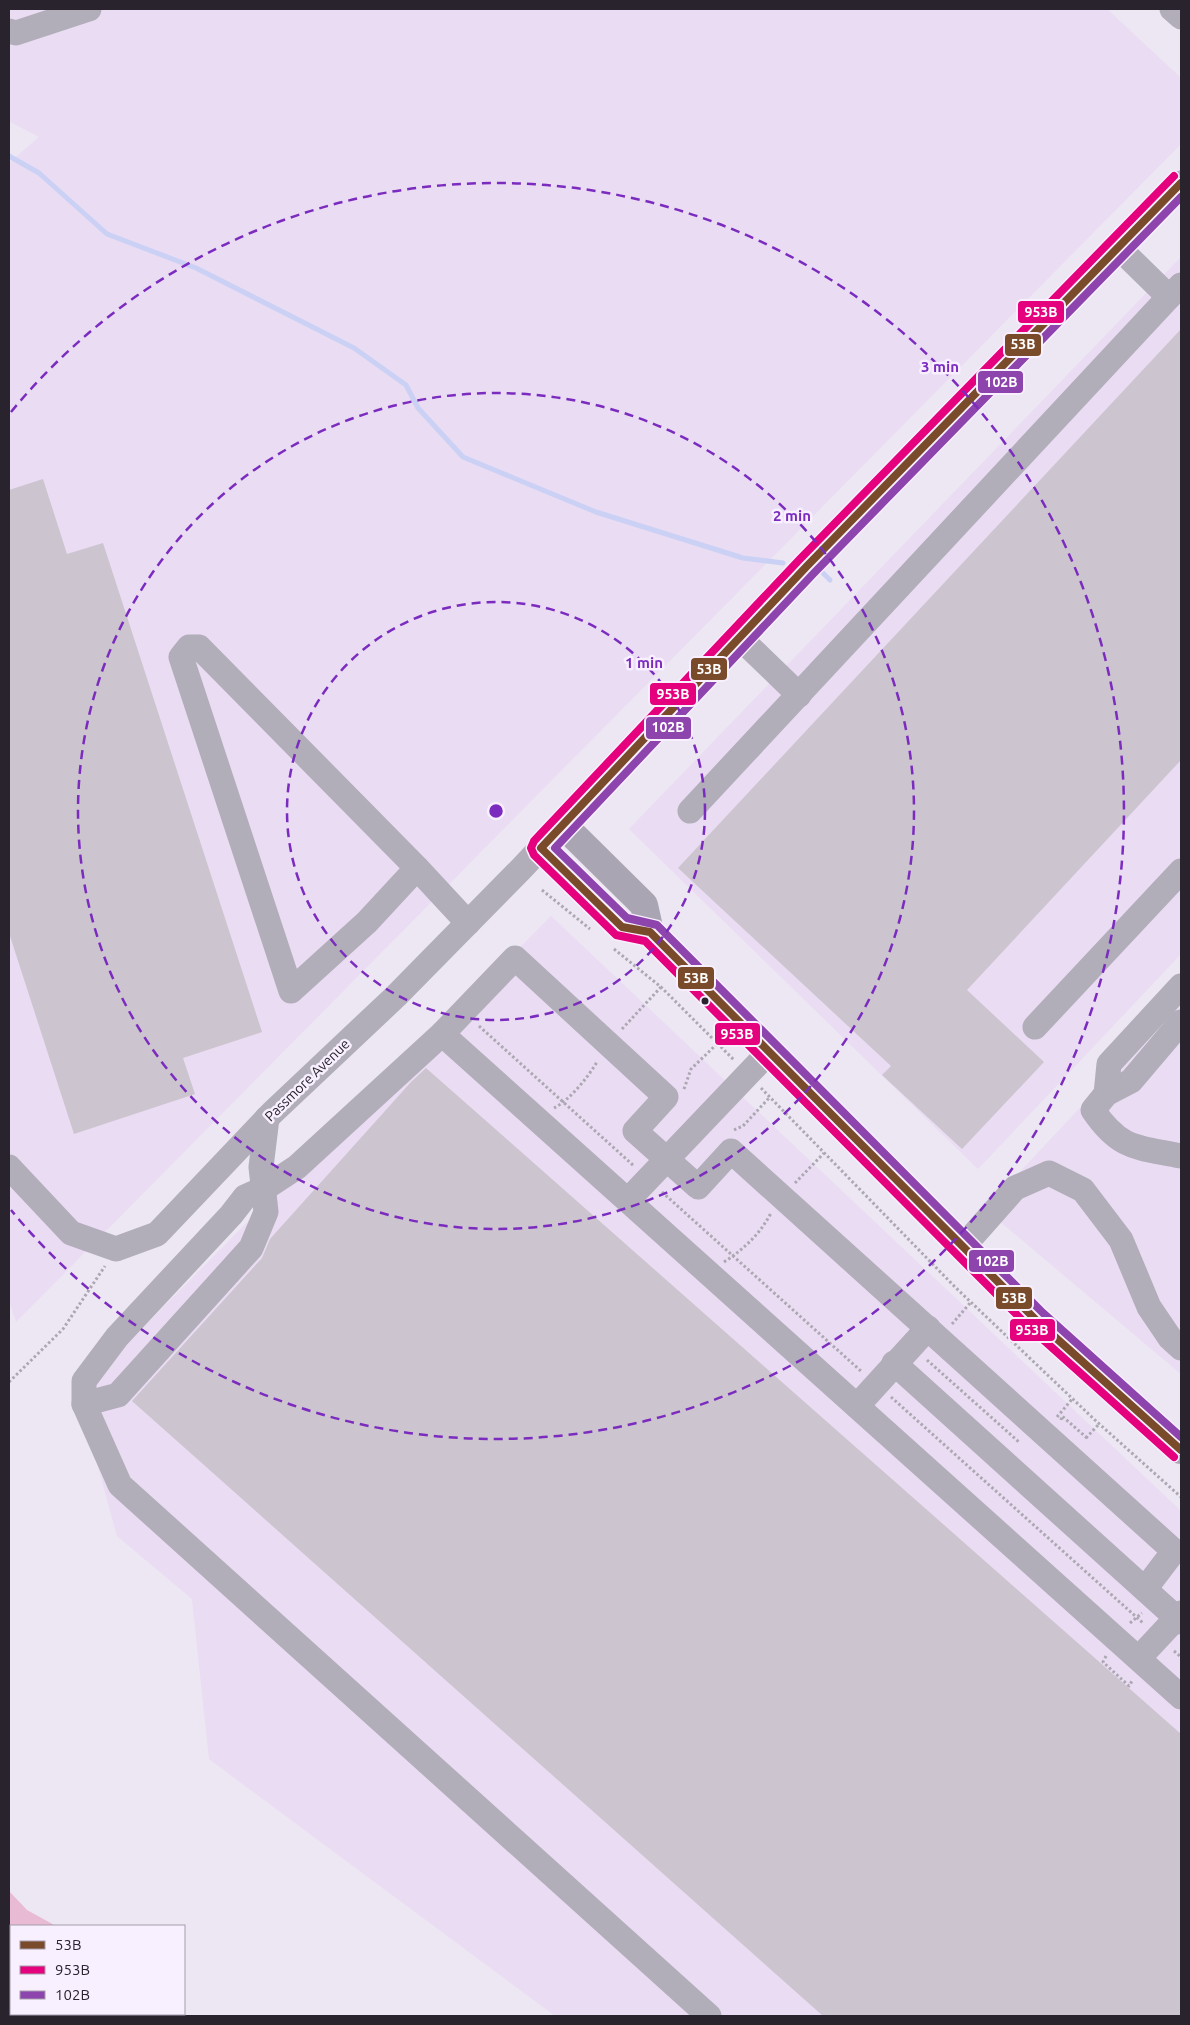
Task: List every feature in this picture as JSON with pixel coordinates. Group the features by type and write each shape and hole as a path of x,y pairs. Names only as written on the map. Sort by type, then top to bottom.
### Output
{"main road":[{"path":"563,825 644,905 650,932 962,1248 1036,1320 1181,1450"},
{"path":"542,848 622,927 650,932"}],"street":[{"path":"9,31 16,33 89,9"},
{"path":"1172,9 1181,17"},
{"name":"Passmore Avenue","path":"116,1249 157,1234 267,1118 396,996 542,848 739,637 1181,183"},
{"path":"690,811 1175,291 1119,248"},
{"path":"739,637 799,694"},
{"path":"417,868 367,922 291,990 181,657 189,647 199,647 417,868 468,923"},
{"path":"1035,1026 1181,871"},
{"path":"709,2016 120,1485 84,1404 84,1381 117,1337 231,1215 245,1197 265,1188 297,1167 442,1034 515,958 666,1097 635,1131 698,1187 731,1151 1174,1551 1145,1589"},
{"path":"1106,1094 1109,1064 1181,986"},
{"path":"1181,1022 1130,1081 1106,1094 1093,1110 1104,1126 1128,1146 1181,1156"},
{"path":"442,1034 1181,1697"},
{"path":"628,1200 769,1052"},
{"path":"84,1404 118,1395 251,1248 266,1212 265,1188 261,1167 267,1118"},
{"path":"9,1167 71,1232 116,1249"},
{"path":"962,1248 1015,1188 1049,1173 1083,1190 1121,1240 1149,1307 1170,1338 1181,1348"},
{"path":"857,1406 894,1363 928,1328"},
{"path":"894,1363 1145,1589 1180,1617 1139,1658"}],"path":[{"path":"542,890 594,932"},
{"path":"609,944 661,987 956,1288 1099,1424 1181,1497"},
{"path":"539,1121 590,1074 609,1044 661,987"},
{"path":"464,1012 1181,1657"},
{"path":"9,1382 63,1329 116,1249"},
{"path":"924,1357 1020,1443"},
{"path":"1060,1413 1073,1398"},
{"path":"1086,1439 1099,1424"}],"shaded area":[{"path":"9,9 1107,9 1181,78 1181,144 16,1322 9,1300 9,163 39,137 9,121"},
{"path":"1181,257 1181,954 978,1169 629,829"},
{"path":"551,916 1181,1511 1181,2016 555,2016 209,1759 192,1599 117,1536 78,1393"},
{"path":"1181,1000 1181,1374 985,1209"},
{"path":"9,1891 27,1910 54,1925 10,1925 10,2015 168,2016 9,2016"}],"building":[{"path":"1181,329 1181,760 967,990 1044,1062 962,1149 882,1075 891,1066 678,868"},
{"path":"43,479 67,554 103,543 262,1032 183,1058 195,1094 74,1134 9,933 9,490"},
{"path":"426,1068 1181,1734 1181,2016 823,2016 132,1401 262,1258 270,1239 411,1082"}],"waterway":[{"path":"9,156 39,173 107,234 196,268 354,348 406,385 418,408 463,457 596,512 743,558 783,563"},
{"path":"817,567 830,580"}],"transit line":[{"name":"953B","path":"1174,176 800,559 534,841 531,848 534,855 616,935 645,941 1029,1327 1174,1457"},
{"name":"53B","path":"1181,183 807,566 541,848 622,927 650,932 1036,1320 1181,1450"},
{"name":"102B","path":"1181,197 814,573 555,848 627,918 657,925 1043,1313 1181,1437"}]}
